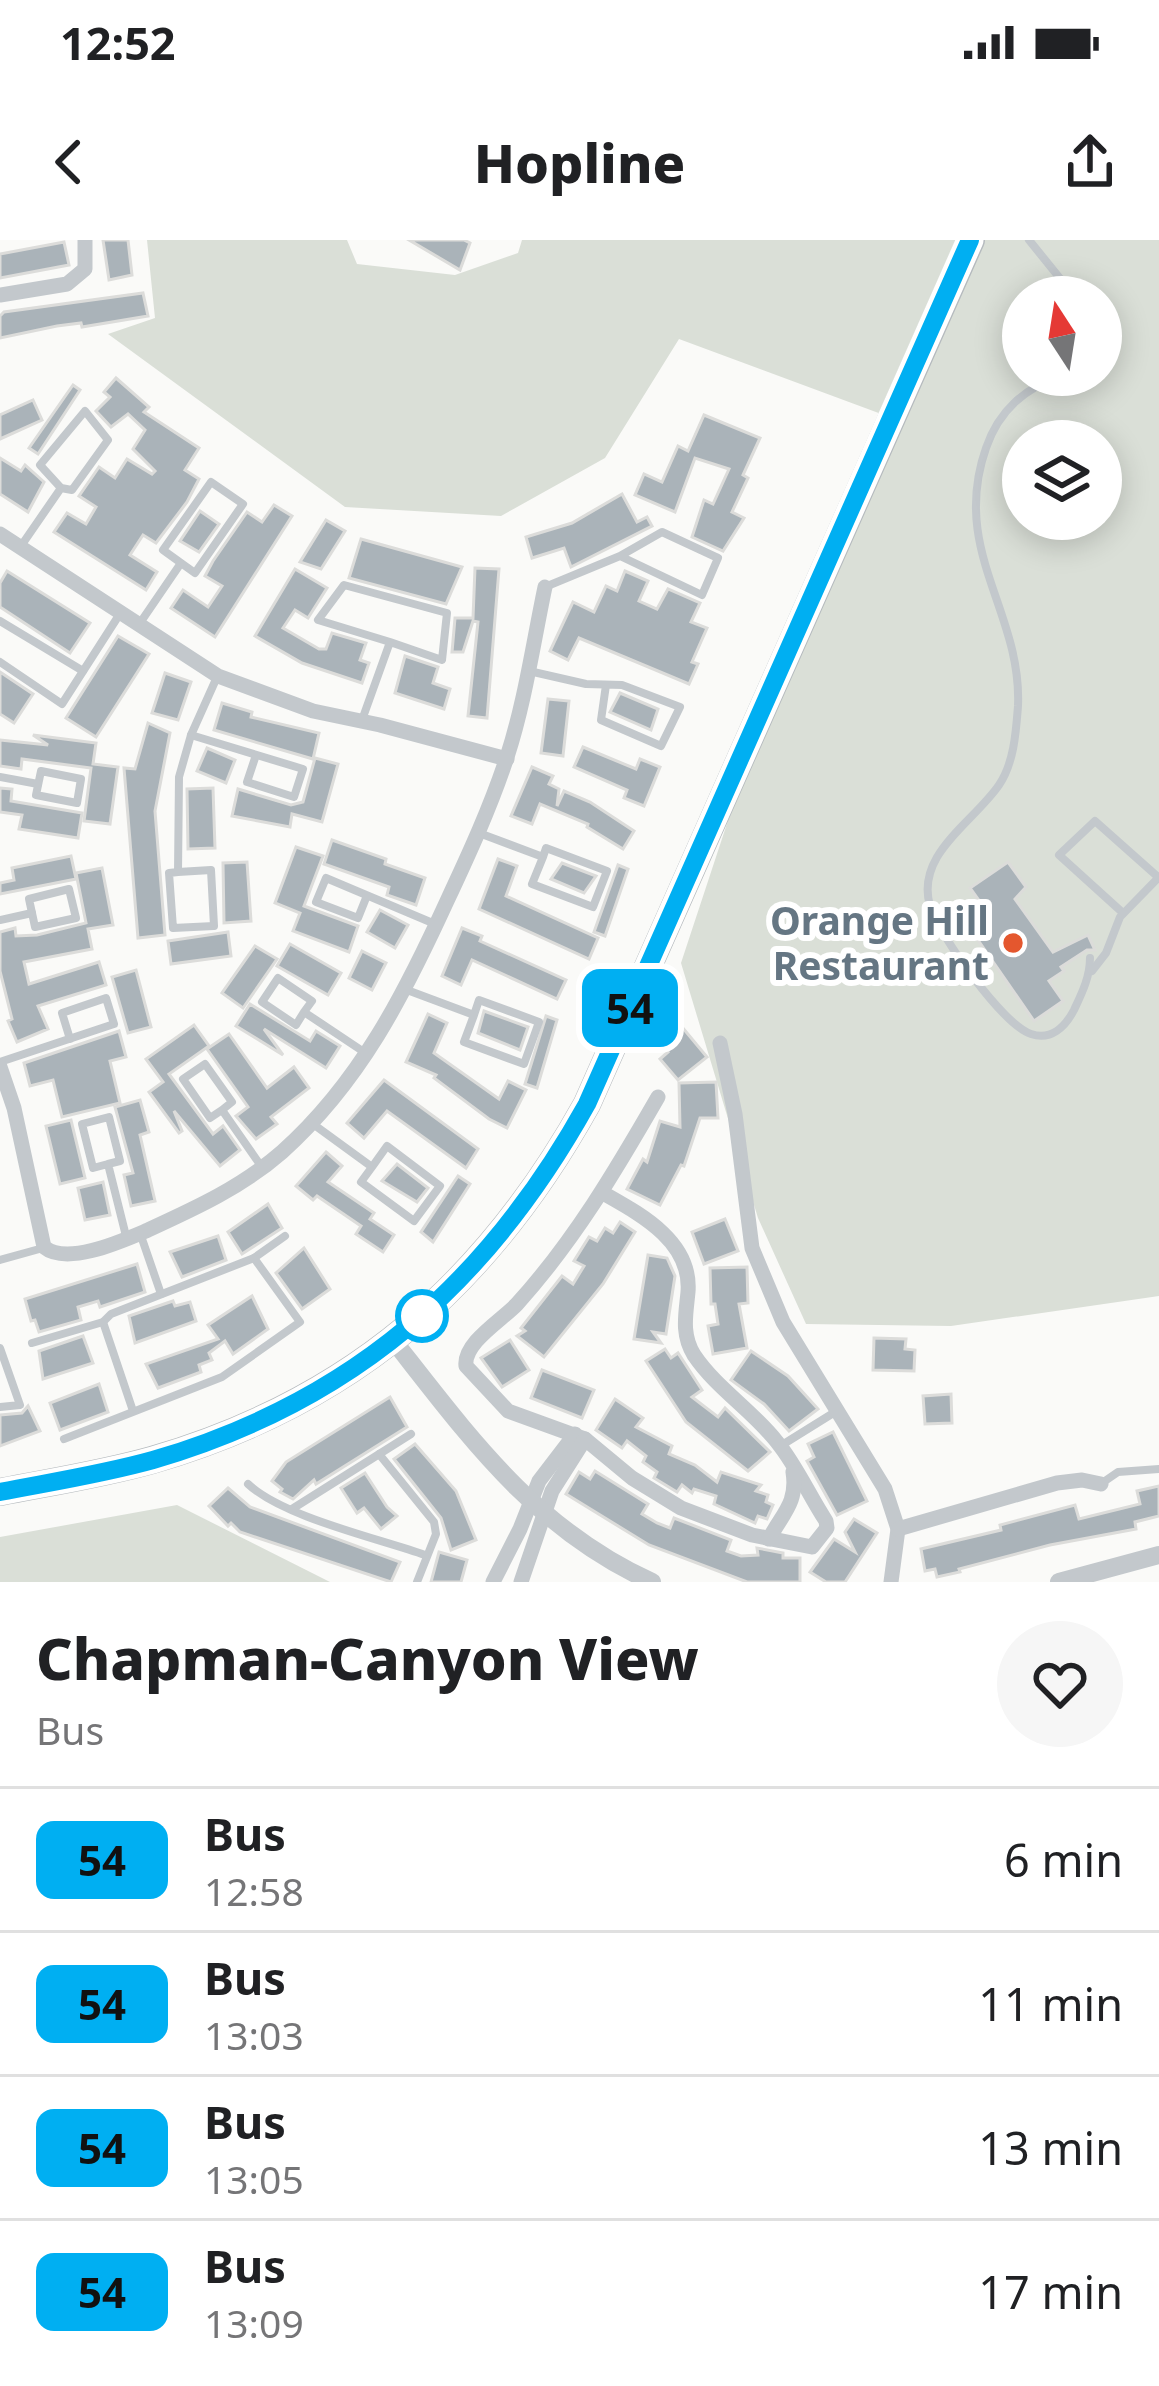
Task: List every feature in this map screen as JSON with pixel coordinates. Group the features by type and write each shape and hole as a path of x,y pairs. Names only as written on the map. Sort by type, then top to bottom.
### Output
{"main road":[{"path":"0,1492 147,1461 229,1433 318,1390 393,1340 459,1283 517,1216 587,1104 970,240"}],"street":[{"path":"0,295 67,284 81,276 87,262 85,240"},
{"path":"7,543 218,676 313,711 507,759"},
{"path":"0,1064 46,1250 65,1256 133,1235 218,1198 262,1167 311,1123 368,1055 405,989 507,759 545,587"},
{"path":"720,1042 735,1114 752,1248 783,1322 885,1490 898,1529 891,1582"},
{"path":"603,1192 639,1214 677,1249 688,1273 685,1330 692,1352 722,1390 780,1446 826,1521 827,1528 812,1546 769,1539 657,1495 580,1436 508,1411 474,1377 464,1358 537,1282 603,1192 658,1097"},
{"path":"393,1340 473,1441 537,1509 604,1557 652,1582"},
{"path":"493,1582 552,1491 580,1436"},
{"path":"769,1539 791,1508 796,1490 792,1466"},
{"path":"898,1529 1057,1483 1101,1484"},
{"path":"521,1582 537,1509"},
{"path":"1059,1582 1159,1555"}],"lane":[{"path":"1029,240 1058,276"},
{"path":"1021,396 989,439 976,481 976,534 1016,673 1016,734 998,786 932,863 926,882 929,903 942,935 983,989 1026,1032 1046,1035 1063,1027 1123,914 1159,877 1095,821 1059,855 1123,914"},
{"path":"85,412 108,440 72,490 61,488 40,465 85,412"},
{"path":"211,482 243,504 196,573 182,563 163,550 211,482"},
{"path":"7,543 61,488"},
{"path":"545,587 620,556 662,532 718,558 702,595 620,556"},
{"path":"139,624 182,563"},
{"path":"344,585 447,613 442,660 390,642 318,620 344,585"},
{"path":"0,662 62,704 121,612"},
{"path":"0,621 83,671"},
{"path":"362,721 390,642"},
{"path":"528,670 586,684 622,685 680,707 661,746 601,720 606,685"},
{"path":"178,872 179,777 191,735 218,676"},
{"path":"191,735 303,769 294,796 248,782 256,755"},
{"path":"41,771 82,779 76,803 36,795 38,784 41,771"},
{"path":"0,777 38,784"},
{"path":"478,832 543,856"},
{"path":"546,848 607,872 593,907 532,884 543,856 546,848"},
{"path":"211,870 214,926 172,928 169,873 178,872 211,870"},
{"path":"326,878 368,894 366,898 358,918 316,902 326,878"},
{"path":"70,890 76,918 35,927 32,913 28,899 70,890"},
{"path":"366,898 436,925"},
{"path":"0,920 32,913"},
{"path":"1088,977 1090,958"},
{"path":"278,978 312,1001 304,1012 296,1025 262,1002 278,978"},
{"path":"405,989 474,1015"},
{"path":"0,1064 114,1024 106,998 62,1012 70,1039"},
{"path":"479,1000 539,1022 524,1064 464,1042 474,1015 479,1000"},
{"path":"304,1012 368,1055"},
{"path":"205,1064 232,1102 221,1110 210,1118 183,1079 205,1064"},
{"path":"221,1110 262,1167"},
{"path":"109,1117 120,1161 109,1164 93,1168 82,1124 109,1117"},
{"path":"311,1123 372,1167"},
{"path":"387,1147 440,1186 414,1221 361,1182 372,1167 387,1147"},
{"path":"109,1164 133,1235 161,1294"},
{"path":"32,1342 103,1322 111,1314 254,1258 285,1236"},
{"path":"0,1260 46,1250"},
{"path":"64,1439 221,1377 300,1322 254,1258"},
{"path":"103,1322 133,1412"},
{"path":"0,1348 20,1405 0,1406"},
{"path":"780,1446 837,1411"},
{"path":"292,1509 411,1434"},
{"path":"379,1454 434,1522 436,1534 417,1582"},
{"path":"1101,1484 1118,1472 1159,1469"},
{"path":"248,1484 261,1496 292,1509 425,1555"}],"shaded area":[{"path":"147,240 347,240 357,264 455,275 518,253 522,240 1159,240 1159,1296 951,1326 806,1324 758,1218 681,963 779,666 884,415 679,339 605,458 501,516 345,507 108,334 155,318"},
{"path":"177,1505 330,1582 0,1582 0,1537"}],"building":[{"path":"103,240 128,240 132,275 109,280"},
{"path":"409,240 464,240 470,243 460,270"},
{"path":"64,242 69,265 0,278 0,254"},
{"path":"143,293 148,316 0,338 4,312"},
{"path":"116,378 149,407 144,412 199,448 185,470 199,479 187,502 156,543 143,535 130,555 157,572 146,590 54,532 67,513 86,524 96,507 79,496 99,467 115,478 127,459 152,474 155,471 133,449 145,430 128,414 111,427 96,411 110,397 104,392"},
{"path":"73,385 80,390 38,454 29,448"},
{"path":"33,400 42,420 0,439 0,415"},
{"path":"704,415 760,438 732,512 744,518 723,551 692,537 704,500 713,504 729,469 695,458 675,512 635,495 644,474 662,482 678,446 688,451"},
{"path":"0,458 21,471 25,465 44,482 28,512 0,494"},
{"path":"622,494 637,522 647,517 652,526 571,567 564,548 532,558 526,537 572,523"},
{"path":"274,505 292,516 215,637 171,608 183,590 208,607 222,586 205,576 213,561 247,512 262,522"},
{"path":"200,511 219,524 199,552 180,541"},
{"path":"326,520 345,531 321,569 300,562"},
{"path":"361,539 462,567 446,604 349,578"},
{"path":"475,568 499,569 487,718 468,716 478,622 473,621 463,652 452,652 455,618 473,618"},
{"path":"295,569 327,588 308,618 295,610 283,628 319,649 326,649 332,633 366,643 360,660 369,663 362,683 302,663 255,636"},
{"path":"7,571 90,623 70,653 0,607 0,583"},
{"path":"625,571 648,581 639,601 657,609 668,589 700,603 691,622 707,628 692,662 698,664 689,684 579,638 568,660 550,651 573,602 594,612 606,586 617,591"},
{"path":"118,636 149,654 96,737 66,718"},
{"path":"405,656 438,667 433,683 450,689 444,709 395,693"},
{"path":"0,672 33,694 14,723 0,714"},
{"path":"165,673 191,682 178,720 152,713"},
{"path":"620,693 658,709 651,730 610,712"},
{"path":"548,699 569,701 563,756 541,753"},
{"path":"222,703 252,712 251,717 319,733 313,759 214,730"},
{"path":"148,723 170,733 155,811 165,935 138,938 124,768 135,769"},
{"path":"33,735 96,743 93,764 118,767 110,824 84,821 91,768 22,759 21,769 0,766 0,740 48,745"},
{"path":"583,747 636,769 640,759 660,767 644,806 624,798 627,790 574,767"},
{"path":"207,748 235,760 226,783 197,771"},
{"path":"315,758 338,764 322,822 292,814 290,827 232,816 238,789 291,805 303,802"},
{"path":"532,767 553,776 549,784 559,789 557,806 564,791 634,831 623,849 588,824 540,804 532,824 511,816"},
{"path":"0,788 12,789 11,801 82,813 78,838 19,829 22,815 0,812"},
{"path":"213,788 215,848 188,849 187,789"},
{"path":"332,840 425,878 416,905 387,895 389,887 324,864"},
{"path":"296,847 323,856 304,906 358,926 349,952 293,931 300,913 275,903"},
{"path":"71,856 76,879 0,894 0,883 14,880 12,868"},
{"path":"498,859 517,866 506,896 598,938 589,959 479,909"},
{"path":"247,862 251,921 224,923 223,863"},
{"name":"Orange Hill Restaurant","path":"1008,862 1026,887 1015,899 1053,952 1088,935 1095,950 1061,967 1064,971 1049,981 1063,1001 1034,1021 969,927 988,913 970,888"},
{"path":"562,863 596,876 584,893 551,879"},
{"path":"618,865 628,869 605,936 594,932"},
{"path":"102,868 113,925 88,929 92,949 24,962 29,984 99,962 106,985 38,1006 48,1029 17,1042 8,1021 12,1019 0,971 0,932 15,928 16,936 37,935 86,923 76,873"},
{"path":"380,910 408,925 395,948 367,932"},
{"path":"462,928 566,980 557,999 472,960 461,985 442,976"},
{"path":"228,932 231,956 171,964 168,941"},
{"path":"290,944 341,973 328,995 277,966"},
{"path":"255,946 277,959 243,1008 222,993"},
{"path":"362,951 386,963 372,990 349,978"},
{"path":"136,970 151,1027 128,1033 112,977"},
{"path":"250,1004 310,1041 316,1031 340,1046 326,1068 264,1029 283,1055 236,1026"},
{"path":"484,1011 528,1027 520,1050 478,1033"},
{"path":"428,1014 447,1023 434,1053 499,1099 508,1081 526,1090 507,1128 434,1078 436,1075 406,1062"},
{"path":"546,1016 557,1020 537,1088 525,1084"},
{"path":"194,1025 209,1046 169,1074 213,1134 223,1126 240,1150 220,1166 174,1111 179,1133 149,1092 163,1082 146,1059"},
{"path":"682,1027 707,1057 678,1080 660,1059 668,1052 661,1044"},
{"path":"119,1031 126,1057 110,1061 120,1103 62,1117 53,1080 30,1086 24,1063"},
{"path":"229,1034 267,1088 294,1067 309,1088 271,1117 277,1124 256,1139 236,1116 248,1107 207,1049"},
{"path":"384,1080 478,1149 466,1168 387,1111 364,1138 347,1123"},
{"path":"716,1082 718,1118 700,1118 684,1166 660,1205 627,1189 643,1159 647,1162 660,1121 680,1127 679,1083"},
{"path":"140,1100 149,1132 140,1135 155,1201 131,1206 124,1175 133,1173 115,1107"},
{"path":"71,1120 85,1178 60,1184 46,1126"},
{"path":"326,1152 342,1166 328,1182 374,1213 370,1219 394,1235 383,1252 356,1234 361,1226 296,1186"},
{"path":"397,1164 428,1188 417,1202 382,1181"},
{"path":"458,1176 470,1184 433,1242 421,1232"},
{"path":"103,1182 110,1215 85,1220 78,1188"},
{"path":"268,1204 282,1228 242,1254 228,1232"},
{"path":"725,1219 738,1251 704,1264 692,1232"},
{"path":"620,1222 635,1232 603,1284 544,1357 517,1336 525,1331 521,1328 562,1276 573,1284 584,1266 574,1261 589,1237 597,1241 605,1228 613,1233"},
{"path":"218,1236 226,1260 182,1277 170,1252"},
{"path":"304,1248 330,1289 302,1309 276,1273"},
{"path":"648,1255 667,1258 675,1276 666,1334 653,1332 661,1343 634,1339"},
{"path":"137,1264 145,1292 100,1307 98,1301 78,1307 81,1320 39,1332 35,1320 31,1321 25,1299"},
{"path":"747,1267 748,1303 739,1304 747,1348 713,1354 708,1326 718,1324 715,1304 711,1304 710,1268"},
{"path":"252,1296 268,1329 233,1354 225,1341 209,1353 212,1360 199,1365 201,1372 158,1388 146,1364 218,1339 208,1325"},
{"path":"173,1301 175,1306 190,1302 196,1321 135,1343 129,1316"},
{"path":"83,1336 93,1363 43,1379 39,1351"},
{"path":"874,1338 906,1339 905,1349 915,1350 914,1371 873,1370"},
{"path":"510,1340 529,1370 502,1387 481,1358"},
{"path":"665,1349 671,1358 678,1353 702,1390 692,1397 718,1417 725,1408 770,1452 748,1471 686,1422 646,1361"},
{"path":"751,1351 788,1376 818,1409 789,1431 764,1404 731,1380"},
{"path":"542,1370 594,1390 582,1418 531,1398"},
{"path":"99,1384 108,1412 60,1430 50,1403"},
{"path":"951,1394 952,1423 925,1424 923,1396"},
{"path":"390,1397 407,1427 316,1484 314,1480 293,1499 280,1492 272,1481 286,1462"},
{"path":"615,1399 643,1418 636,1427 672,1446 669,1454 717,1482 721,1472 761,1485 756,1491 768,1495 766,1502 773,1505 767,1519 758,1516 755,1523 714,1504 716,1496 694,1489 692,1493 682,1485 677,1492 654,1478 657,1472 643,1462 646,1456 627,1441 622,1448 596,1430"},
{"path":"28,1406 40,1431 0,1446 0,1415 22,1413"},
{"path":"833,1432 867,1501 837,1515 807,1461 814,1457 808,1444"},
{"path":"415,1444 456,1491 476,1540 451,1550 441,1518 394,1459"},
{"path":"595,1471 648,1504 642,1514 657,1523 670,1528 674,1518 731,1540 727,1551 741,1556 758,1555 757,1548 783,1553 783,1558 800,1558 800,1582 747,1582 649,1545 566,1494 579,1472 590,1479"},
{"path":"365,1473 397,1516 381,1529 364,1508 357,1513 341,1488"},
{"path":"1159,1486 1159,1516 1135,1522 1136,1529 1050,1545 937,1577 935,1569 925,1571 921,1549 1001,1530 1000,1525 1075,1505 1079,1519 1140,1504 1137,1491"},
{"path":"228,1488 250,1507 400,1562 391,1582 240,1532 231,1523 228,1526 209,1506"},
{"path":"854,1519 877,1533 845,1582 826,1582 810,1572 834,1539 855,1552 845,1532"},
{"path":"439,1552 467,1560 461,1582 431,1582"}],"bus line":[{"name":"54","path":"0,1492 147,1461 199,1445 283,1409 350,1370 430,1310 517,1216 587,1104 970,240"}],"place":[{"name":"Orange Hill Restaurant","path":"1013,943"}]}
